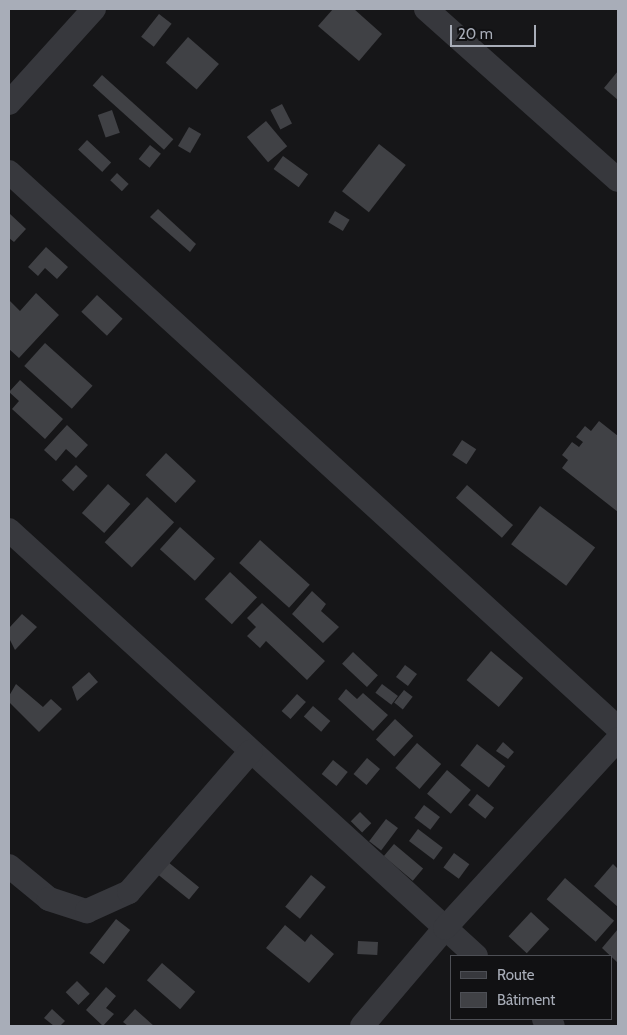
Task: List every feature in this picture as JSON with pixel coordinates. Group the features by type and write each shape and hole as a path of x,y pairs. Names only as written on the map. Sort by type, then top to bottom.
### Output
{"street":[{"path":"9,103 94,9"},
{"path":"426,9 618,180"},
{"path":"9,172 618,728"},
{"path":"9,530 475,955"},
{"path":"362,1026 445,928 618,739"},
{"path":"9,866 49,899 87,911 129,892 250,750"}],"building":[{"path":"333,9 354,9 382,34 359,61 318,26"},
{"path":"159,14 172,24 154,47 141,37"},
{"path":"188,37 219,64 197,90 166,63"},
{"path":"618,71 618,100 604,88"},
{"path":"102,75 173,139 164,150 93,85"},
{"path":"282,104 292,124 280,130 270,110"},
{"path":"112,110 120,133 106,138 98,115"},
{"path":"266,121 287,146 268,162 247,137"},
{"path":"189,127 201,134 190,153 178,146"},
{"path":"87,140 111,163 102,172 78,150"},
{"path":"379,144 406,165 369,212 342,191"},
{"path":"150,145 161,154 150,168 139,159"},
{"path":"283,156 308,174 299,187 274,169"},
{"path":"117,173 129,184 122,191 110,180"},
{"path":"158,209 196,244 190,252 150,217"},
{"path":"335,211 350,220 343,231 328,222"},
{"path":"9,213 26,229 14,242 9,238"},
{"path":"46,247 68,267 57,279 45,268 38,276 28,267"},
{"path":"36,293 59,315 19,358 9,349 9,300 20,311"},
{"path":"97,295 123,319 107,336 81,312"},
{"path":"45,343 93,386 72,409 24,366"},
{"path":"20,380 63,419 45,439 12,409 19,401 9,392"},
{"path":"599,421 618,436 618,512 562,468 568,460 562,455 572,442 579,447 583,442 576,437 585,426 591,431"},
{"path":"67,425 88,445 76,458 66,449 56,461 44,450"},
{"path":"462,440 476,449 466,464 452,455"},
{"path":"166,453 196,481 176,503 146,475"},
{"path":"76,465 88,476 73,491 62,480"},
{"path":"108,484 130,504 104,533 82,513"},
{"path":"467,485 513,525 502,538 456,498"},
{"path":"147,497 174,522 132,568 105,542"},
{"path":"540,506 595,548 566,586 511,544"},
{"path":"180,527 215,558 195,581 160,549"},
{"path":"260,540 310,585 289,608 239,563"},
{"path":"230,572 257,597 232,624 205,599"},
{"path":"312,591 326,604 321,611 339,627 323,643 292,614"},
{"path":"262,603 325,661 307,680 266,641 260,648 247,636 256,627 247,618"},
{"path":"22,614 37,627 15,650 9,638 9,628"},
{"path":"491,651 523,678 499,707 467,680"},
{"path":"353,652 378,675 367,687 342,664"},
{"path":"405,665 417,674 408,686 396,677"},
{"path":"89,672 98,682 77,701 72,687"},
{"path":"16,684 43,707 51,699 62,709 39,732 9,702 9,696"},
{"path":"382,684 398,696 391,705 375,693"},
{"path":"346,689 357,699 363,693 388,715 373,731 338,699"},
{"path":"404,690 413,697 403,709 394,703"},
{"path":"297,694 306,702 291,719 282,711"},
{"path":"313,706 330,721 321,732 304,717"},
{"path":"395,719 413,736 394,757 376,739"},
{"path":"503,742 514,752 508,759 496,751"},
{"path":"417,743 441,764 420,789 395,768"},
{"path":"477,744 505,766 489,787 460,765"},
{"path":"367,758 380,769 367,785 354,774"},
{"path":"333,760 348,772 336,786 322,774"},
{"path":"447,770 471,790 451,814 427,794"},
{"path":"477,794 494,808 485,819 468,805"},
{"path":"424,805 440,817 430,830 414,818"},
{"path":"360,812 371,823 362,833 351,821"},
{"path":"386,819 398,828 381,850 369,841"},
{"path":"418,829 443,848 434,860 409,841"},
{"path":"394,844 423,868 413,881 384,856"},
{"path":"454,853 469,864 459,879 443,868"},
{"path":"168,862 199,887 189,900 158,874"},
{"path":"613,864 618,869 618,907 594,886"},
{"path":"311,875 326,887 300,919 285,907"},
{"path":"565,878 614,921 596,942 547,899"},
{"path":"531,912 549,929 527,953 508,936"},
{"path":"116,919 130,930 104,964 90,953"},
{"path":"285,925 305,942 311,934 334,954 309,983 266,948"},
{"path":"618,929 618,963 612,955 602,948"},
{"path":"358,941 378,942 377,955 357,954"},
{"path":"162,963 195,992 180,1009 147,980"},
{"path":"77,981 90,994 78,1005 66,992"},
{"path":"106,987 116,996 106,1008 114,1014 103,1026 86,1010"},
{"path":"52,1009 65,1021 60,1026 54,1026 44,1018"},
{"path":"135,1009 154,1026 128,1026 123,1022"}]}
